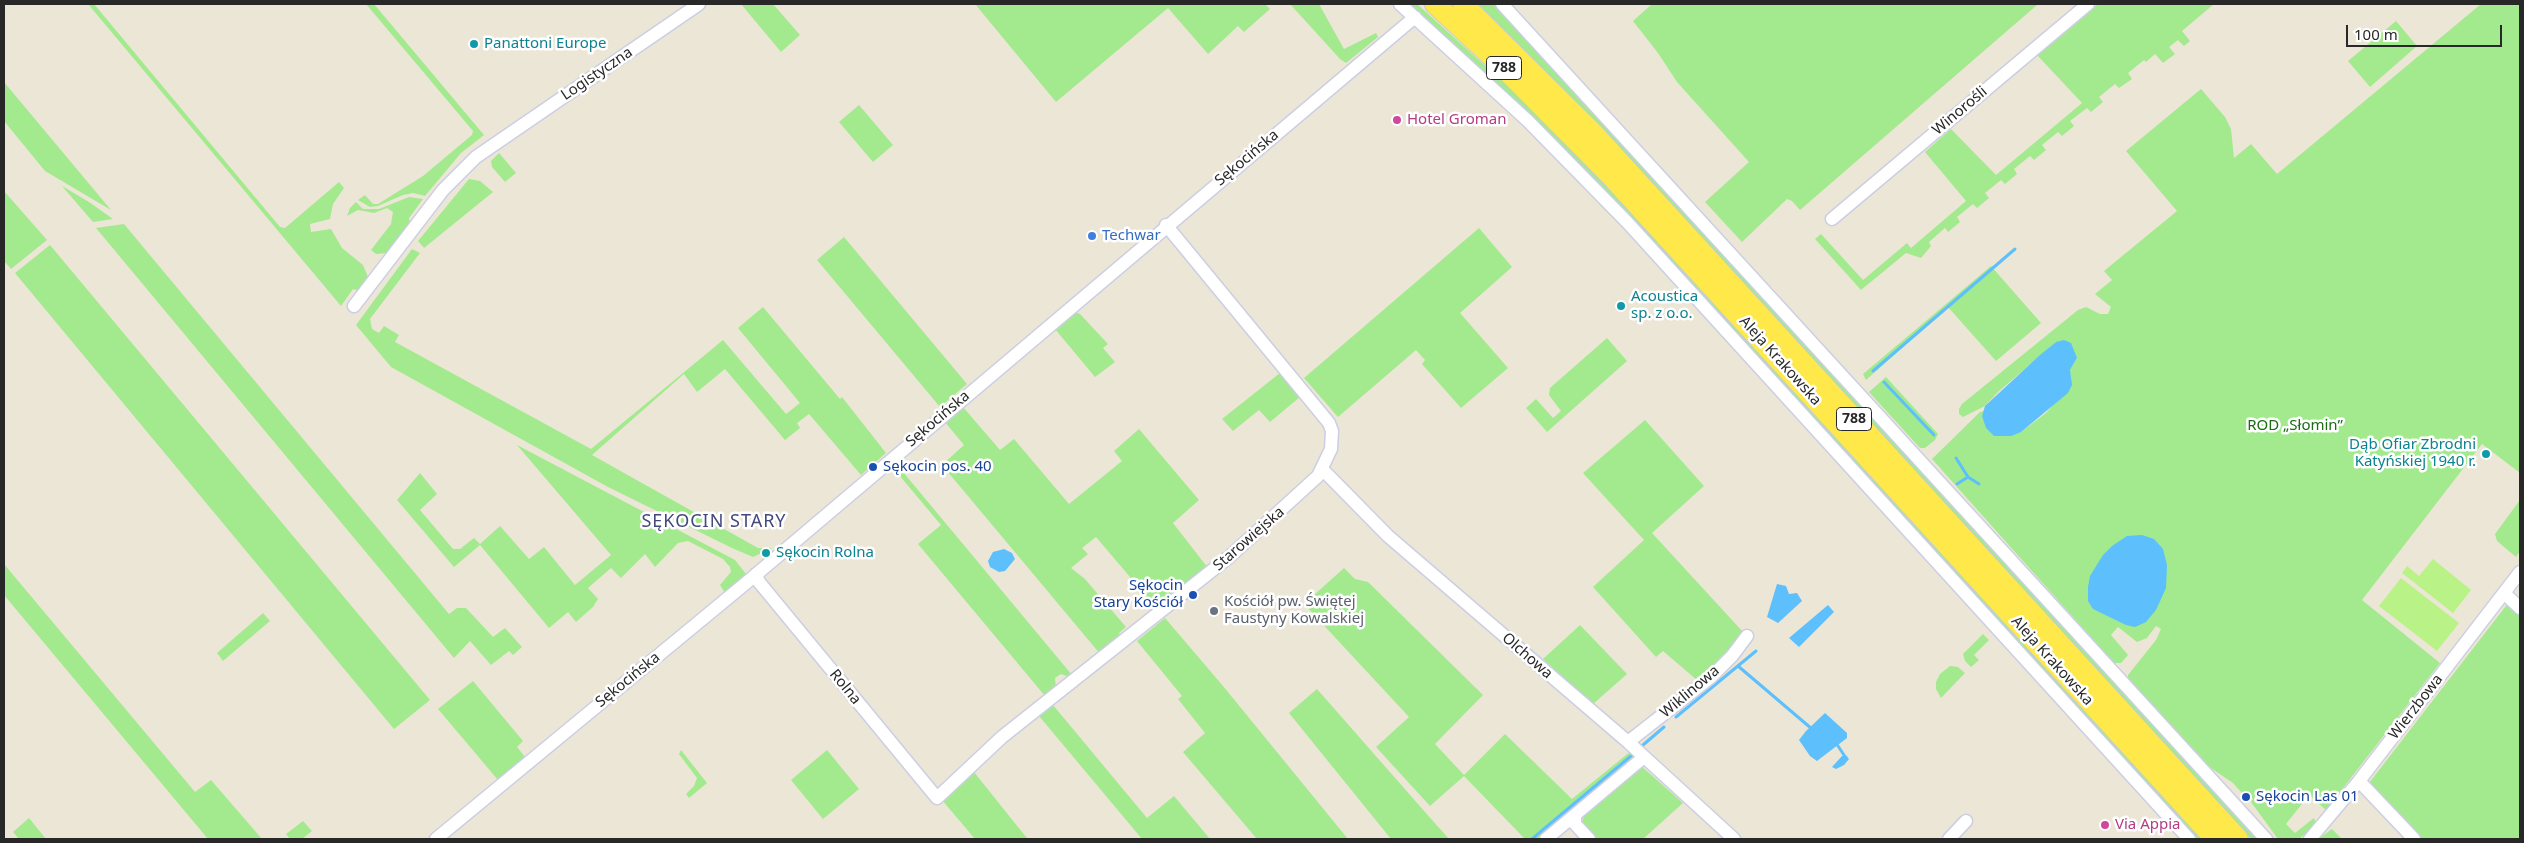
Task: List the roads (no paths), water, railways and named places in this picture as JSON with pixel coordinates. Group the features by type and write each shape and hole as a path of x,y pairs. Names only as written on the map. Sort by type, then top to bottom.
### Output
{"main road":[{"name":"Aleja Krakowska","path":"1435,4 1504,68 1611,176 2215,839"},
{"name":"Aleja Krakowska","path":"1463,4 1593,133 2238,839"}],"street":[{"name":"Logistyczna","path":"354,306 443,190 476,157 699,4"},
{"name":"Aleja Krakowska","path":"1400,4 1528,121 1627,222 2189,839"},
{"path":"1502,4 2266,839"},
{"name":"Winorośli","path":"1832,219 2088,4"},
{"name":"Sękocińska","path":"436,839 756,574 1415,17"},
{"name":"Starowiejska","path":"937,798 997,741 1223,562 1284,509 1323,470 1333,440 1329,423 1166,226"},
{"name":"Olchowa","path":"1323,470 1388,536 1628,742 1734,839"},
{"name":"Wierzbowa","path":"2310,839 2359,781 2520,572"},
{"name":"Rolna","path":"756,574 759,582 937,798"},
{"path":"2504,594 2520,608"},
{"name":"Wiklinowa","path":"1628,742 1711,676 1732,656 1747,636"},
{"path":"1546,839 1644,757"},
{"path":"2359,781 2414,839"},
{"path":"1574,816 1575,824 1589,839"},
{"path":"1949,839 1966,821"}],"water":[{"path":"2064,340 2071,343 2077,358 2070,370 2072,385 2068,393 2021,432 2011,436 1994,436 1986,428 1982,416 1985,406 2040,355 2056,342"},
{"path":"2142,535 2154,539 2163,549 2167,565 2166,588 2156,610 2146,622 2135,627 2126,625 2093,609 2088,601 2088,587 2090,576 2103,555 2112,546 2127,536"},
{"path":"1004,549 1012,553 1015,559 1005,571 999,572 990,567 988,561 993,552"},
{"path":"1777,584 1786,586 1789,594 1797,593 1802,601 1778,623 1767,617"},
{"path":"1828,605 1834,612 1799,647 1789,638"},
{"path":"1825,713 1847,733 1847,738 1817,761 1810,756 1799,740"},
{"path":"1846,755 1849,759 1844,765 1836,769 1832,767 1842,756"}],"waterway":[{"path":"1873,371 2015,249"},
{"path":"1884,382 1934,435"},
{"path":"1956,458 1968,477"},
{"path":"1957,484 1968,477 1979,484"},
{"path":"1676,717 1756,651"},
{"path":"1738,666 1812,729"},
{"path":"1643,745 1664,727"},
{"path":"1836,743 1844,755"},
{"path":"1532,839 1631,756"}],"place":[{"name":"Panattoni Europe","path":"474,44"},
{"name":"Hotel Groman","path":"1397,120"},
{"name":"Techwar","path":"1092,236"},
{"name":"Acoustica sp. z o.o.","path":"1621,306"},
{"name":"Dąb Ofiar Zbrodni Katyńskiej 1940 r.","path":"2486,454"},
{"name":"Sękocin pos. 40","path":"873,467"},
{"name":"Sękocin Rolna","path":"766,553"},
{"name":"Sękocin Stary Kościół","path":"1193,595"},
{"name":"Kościół pw. Świętej Faustyny Kowalskiej","path":"1214,611"},
{"name":"Sękocin Las 01","path":"2246,797"},
{"name":"Via Appia","path":"2105,825"}],"district":[{"name":"SĘKOCIN STARY","path":"714,522"}],"park label":[{"name":"ROD „Słomin”","path":"2295,426"}]}
